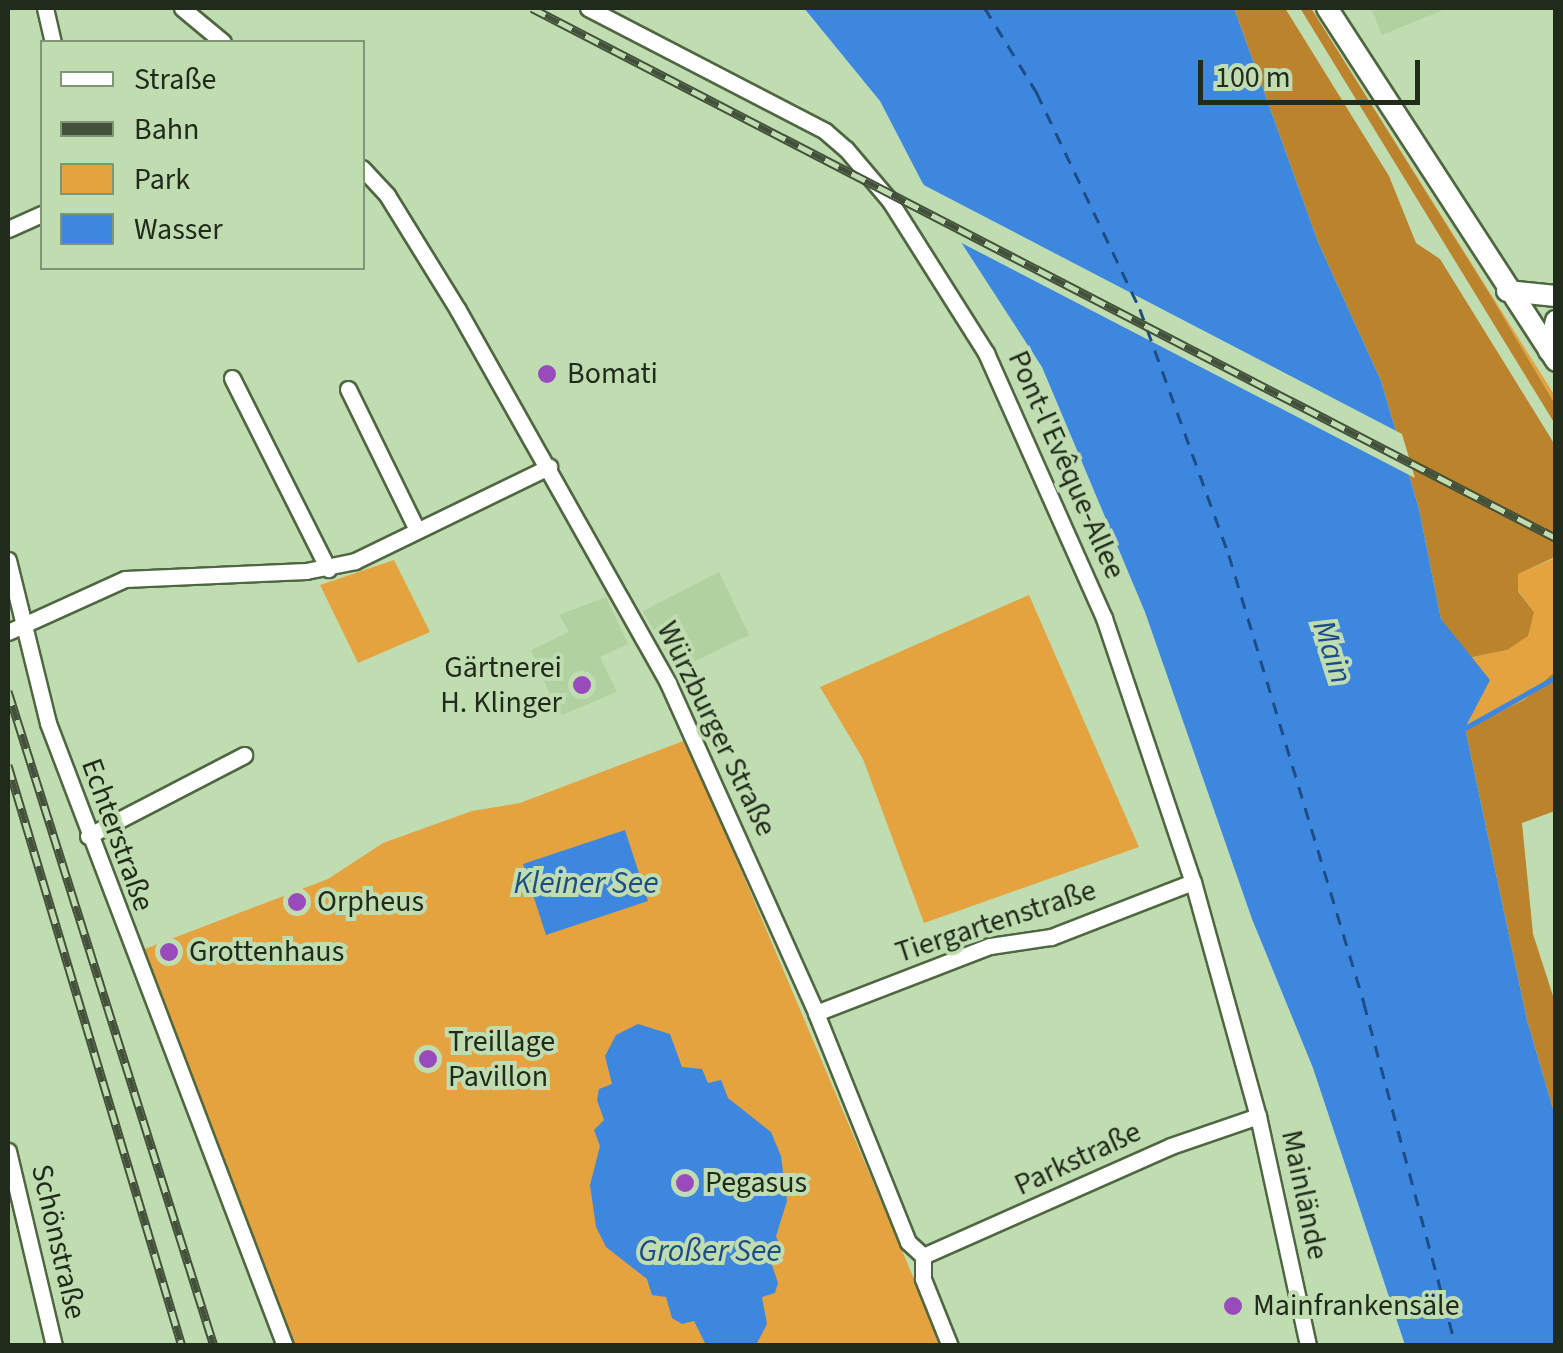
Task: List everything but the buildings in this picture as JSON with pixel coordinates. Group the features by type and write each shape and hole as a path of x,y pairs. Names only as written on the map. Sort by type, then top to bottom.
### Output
{"main road":[{"path":"1326,8 1552,356"},
{"path":"1507,291 1556,296"},
{"path":"1552,356 1556,320"}],"street":[{"path":"45,8 53,40"},
{"path":"182,8 221,40"},
{"name":"Pont-l'Evêque-Allee","path":"588,8 825,132 890,200 986,353 1090,584 1192,882 1258,1116"},
{"name":"Würzburger Straße","path":"365,172 420,246 550,467 691,730 816,1012 908,1242 923,1256 923,1279 950,1346"},
{"path":"8,230 40,215"},
{"path":"232,378 328,569"},
{"path":"348,389 417,530"},
{"path":"15,629 125,579 328,569 550,467"},
{"name":"Echterstraße","path":"8,560 15,629 48,723 285,1346"},
{"path":"88,836 244,755"},
{"name":"Tiergartenstraße","path":"816,1012 990,946 1052,937 1192,882"},
{"name":"Parkstraße","path":"923,1256 1172,1146 1258,1116"},
{"name":"Mainlände","path":"1258,1116 1308,1346"},
{"name":"Schönstraße","path":"8,1150 54,1346"}],"shaded area":[{"path":"1234,8 1285,8 1389,176 1416,243 1440,259 1555,445 1555,557 1518,574 1518,591 1534,612 1528,636 1507,650 1468,658 1441,619 1419,509 1381,381 1318,242"},
{"path":"1300,8 1311,8 1491,296 1555,404 1555,424"},
{"path":"1371,8 1448,8 1382,35"},
{"path":"719,572 749,635 676,670 643,611"},
{"path":"606,597 628,644 600,657 617,692 559,716 531,650 569,632 559,615"},
{"path":"1555,671 1555,811 1522,823 1533,934 1555,1002 1555,1116 1527,1020 1465,728 1524,700"}],"green space":[{"path":"1311,8 1555,396 1555,404 1491,296"},
{"path":"1555,558 1555,671 1524,700 1465,728 1478,702 1468,658 1507,650 1534,612 1518,590 1517,574"},
{"path":"394,560 430,632 358,663 320,585"},
{"path":"1029,595 1139,847 924,923 863,759 820,687"},
{"path":"686,740 942,1345 292,1345 137,952 328,879 383,843 472,811 520,803"}],"water":[{"name":"Main","path":"804,8 1234,8 1318,242 1381,381 1419,509 1441,619 1490,680 1465,728 1527,1020 1555,1116 1555,1345 1405,1345 1313,1068 1252,919 1145,612 1042,367 922,182 880,101"},
{"name":"Kleiner See","path":"625,830 648,901 546,935 523,864"},
{"name":"Großer See","path":"638,1024 670,1034 682,1067 702,1069 708,1083 721,1080 728,1098 771,1132 781,1156 787,1201 776,1236 782,1252 771,1262 778,1283 775,1293 762,1297 767,1324 756,1345 706,1345 694,1321 682,1324 672,1318 666,1297 652,1295 647,1279 606,1247 596,1227 590,1185 600,1146 594,1130 604,1120 597,1100 599,1089 612,1084 605,1056 616,1035"}],"pier":[{"path":"916,181 1402,434 1415,478 950,237"}],"waterway":[{"path":"1465,728 1556,677"}],"ferry route":[{"path":"985,8 1037,93 1140,309 1229,555 1364,1003 1456,1346"}],"railway":[{"path":"532,8 1556,538"},
{"path":"8,691 214,1346"},
{"path":"8,765 182,1346"}],"place":[{"name":"Bomati","path":"547,374"},
{"name":"Gärtnerei H. Klinger","path":"582,685"},
{"name":"Orpheus","path":"297,902"},
{"name":"Grottenhaus","path":"169,952"},
{"name":"Treillage Pavillon","path":"428,1059"},
{"name":"Pegasus","path":"685,1183"},
{"name":"Mainfrankensäle","path":"1233,1306"}]}
